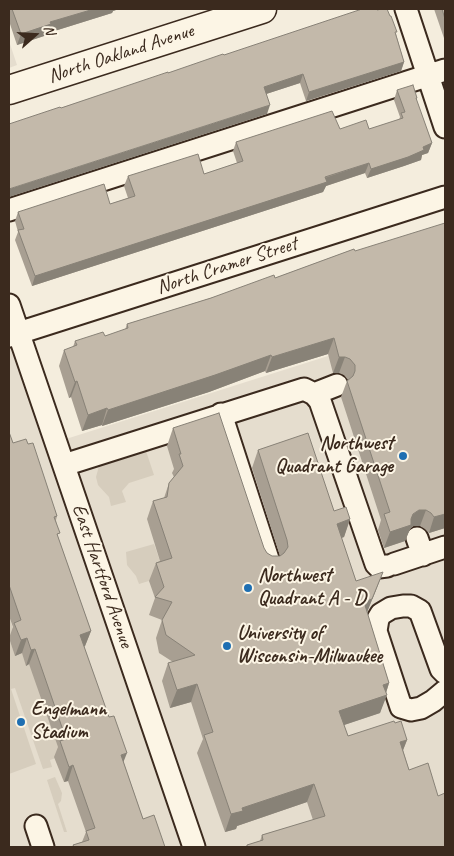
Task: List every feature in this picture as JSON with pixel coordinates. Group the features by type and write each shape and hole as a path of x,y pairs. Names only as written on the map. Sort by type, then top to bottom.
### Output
{"main road":[{"name":"North Oakland Avenue","path":"9,90 262,9"}],"street":[{"path":"406,9 437,73 445,127"},
{"path":"9,210 437,73"},
{"name":"North Cramer Street","path":"14,335 445,196"},
{"name":"East Hartford Avenue","path":"9,305 14,335 64,465 194,847"},
{"path":"314,394 337,385"},
{"path":"64,465 304,389 314,394 320,401 376,564 379,567 390,565 420,546 445,547"},
{"path":"221,414 269,562"},
{"path":"445,673 440,668 420,611 411,606 403,606 391,608 381,614 376,631 401,707 411,710 420,708 434,701 445,692"},
{"path":"36,826 43,847"}],"shaded area":[{"path":"9,41 17,65 9,68"},
{"name":"University of Wisconsin-Milwaukee","path":"445,323 445,847 9,847 9,347 12,346 47,445 350,349"},
{"path":"146,451 154,475 129,483 122,491 126,502 111,506 109,497 98,485 96,477 99,466"},
{"path":"154,544 165,576 139,584 136,576 127,565 126,552"},
{"path":"9,616 15,635 9,638"},
{"path":"9,638 15,655 22,653 30,664 60,752 56,758 50,760 52,767 43,769 15,688 11,689 36,764 9,774"},
{"path":"55,777 62,793 61,801 58,804 67,832 64,832 47,780"}],"building":[{"path":"12,9 94,9 50,22 51,24 21,34"},
{"path":"362,9 387,9 397,32 395,32 404,62 309,92 303,74 264,87 270,105 9,189 9,124"},
{"path":"413,85 432,143 423,147 424,150 371,169 369,163 325,177 327,182 35,276 18,230 24,229 18,212 104,184 110,204 135,196 128,176 198,154 204,174 243,161 236,142 332,111 340,129 366,120 369,129 403,118 401,113 405,112 397,90"},
{"path":"445,223 445,514 434,517 426,510 419,510 413,514 411,525 390,532 384,514 390,512 347,381 353,376 355,365 350,359 339,357 334,338 272,357 271,355 215,375 88,415 64,350 77,345 75,341 103,332 105,336 128,328 127,324 211,298 274,275 275,278 354,249 355,251"},
{"name":"Northwest Quadrant A - D","path":"219,413 267,553 272,556 280,556 288,547 258,450 308,433 334,511 346,507 350,519 337,524 356,581 383,572 372,599 364,602 389,683 383,685 387,695 339,711 348,736 394,721 395,723 401,721 407,740 400,742 409,770 428,763 438,796 445,793 445,847 247,847 247,845 263,840 262,835 325,816 314,784 242,808 243,811 231,814 204,735 213,732 197,684 177,690 168,663 195,655 166,635 162,620 172,602 155,597 164,587 156,563 172,558 153,501 167,497 169,483 183,466 173,428"},
{"path":"9,432 13,443 26,439 28,444 33,443 57,516 54,517 60,533 57,534 91,631 80,635 109,717 114,716 127,753 121,755 143,819 154,815 165,847 74,847 73,845 89,840 86,831 95,828 73,765 69,767 60,741 66,739 35,649 31,650 27,638 21,640 14,623 21,620 9,585"}],"place":[{"name":"Northwest Quadrant Garage","path":"403,456"},
{"name":"Northwest Quadrant A - D","path":"248,588"},
{"name":"University of Wisconsin-Milwaukee","path":"227,646"},
{"name":"Engelmann Stadium","path":"21,722"}]}
